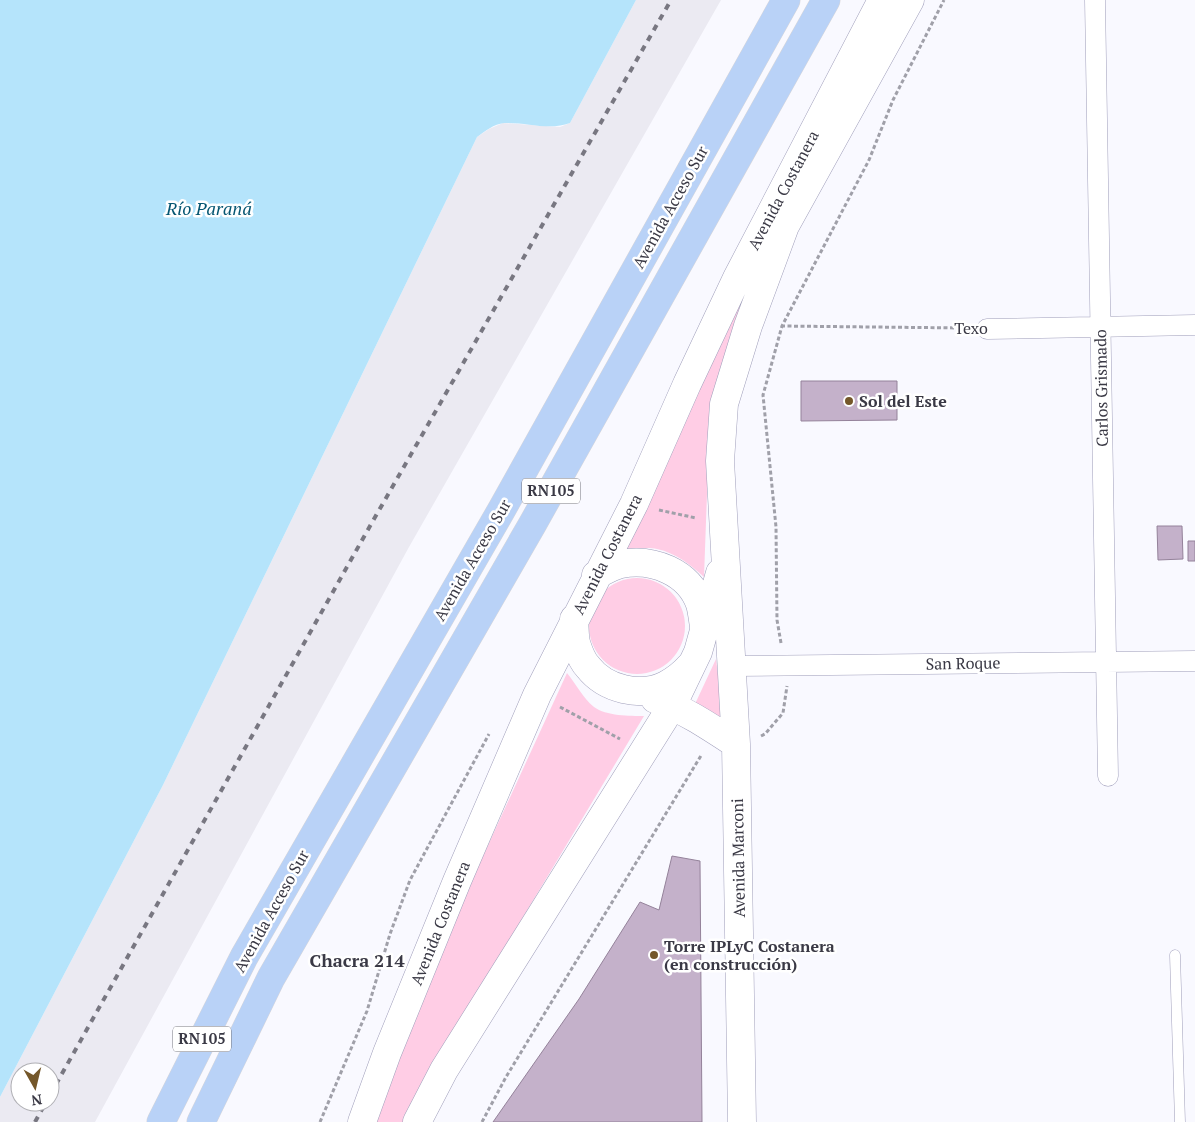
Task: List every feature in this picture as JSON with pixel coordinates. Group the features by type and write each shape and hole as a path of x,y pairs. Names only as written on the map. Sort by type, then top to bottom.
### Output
{"highway":[{"name":"Avenida Acceso Sur","path":"161,1122 244,957 502,509 786,0"},
{"name":"Avenida Acceso Sur","path":"201,1122 271,978 532,525 826,0"}],"main road":[{"name":"Avenida Costanera","path":"362,1122 387,1052 434,935 537,695 596,575 634,504 737,278 882,0"},
{"name":"Avenida Costanera","path":"417,1122 444,1070 672,706 690,666 712,629 725,555 720,462 724,404 748,326 785,226 910,0"},
{"path":"596,575 620,564 644,562 668,568 687,583 700,603 712,629"},
{"path":"574,619 576,644 587,667 607,683 672,706 699,720 736,744"},
{"name":"Avenida Marconi","path":"712,629 732,666 736,744 742,1122"},
{"path":"631,691 648,691 664,686 679,678 690,666"}],"street":[{"name":"Carlos Grismado","path":"1095,0 1108,776"},
{"name":"Texo","path":"987,329 1195,325"},
{"name":"San Roque","path":"732,666 1195,661"}],"lane":[{"path":"1174,954 1180,1122"}],"path":[{"name":"Texo","path":"748,326 987,329"},
{"path":"634,504 724,525"},
{"path":"537,695 643,751"}],"shaded area":[{"path":"636,0 721,0 409,547 95,1122 0,1122 0,1097 10,1078 10,1112 60,1112 60,1062 18,1062 163,785 477,137 503,123 560,127 570,123"},
{"path":"741,299 740,319 708,466 704,577 671,553 650,548 626,549"},
{"path":"637,578 655,581 671,592 682,608 685,626 682,644 671,660 655,671 637,674 619,671 603,660 592,644 589,626 592,608 603,592 619,581"},
{"path":"716,659 724,721 695,704"},
{"path":"567,673 586,699 599,710 618,715 644,716 490,972 405,1122 376,1122 440,950"}],"water":[{"name":"Río Paraná","path":"0,0 636,0 570,123 546,126 504,123 493,126 477,137 163,785 18,1062 10,1062 10,1078 0,1097"}],"building":[{"name":"Sol del Este","path":"801,381 897,381 897,420 801,421"},
{"path":"1157,526 1182,526 1183,559 1158,560"},
{"path":"1188,541 1195,541 1195,561 1188,561"},
{"name":"Torre IPLyC Costanera (en construcción)","path":"672,856 700,861 702,1122 493,1122 579,999 640,902 659,910"}],"railway":[{"path":"60,1077 370,526 671,0"},
{"path":"35,1122 40,1112"}],"place":[{"name":"Sol del Este","path":"849,401"},
{"name":"Torre IPLyC Costanera (en construcción)","path":"654,955"}],"district":[{"name":"Chacra 214","path":"357,961"}]}
